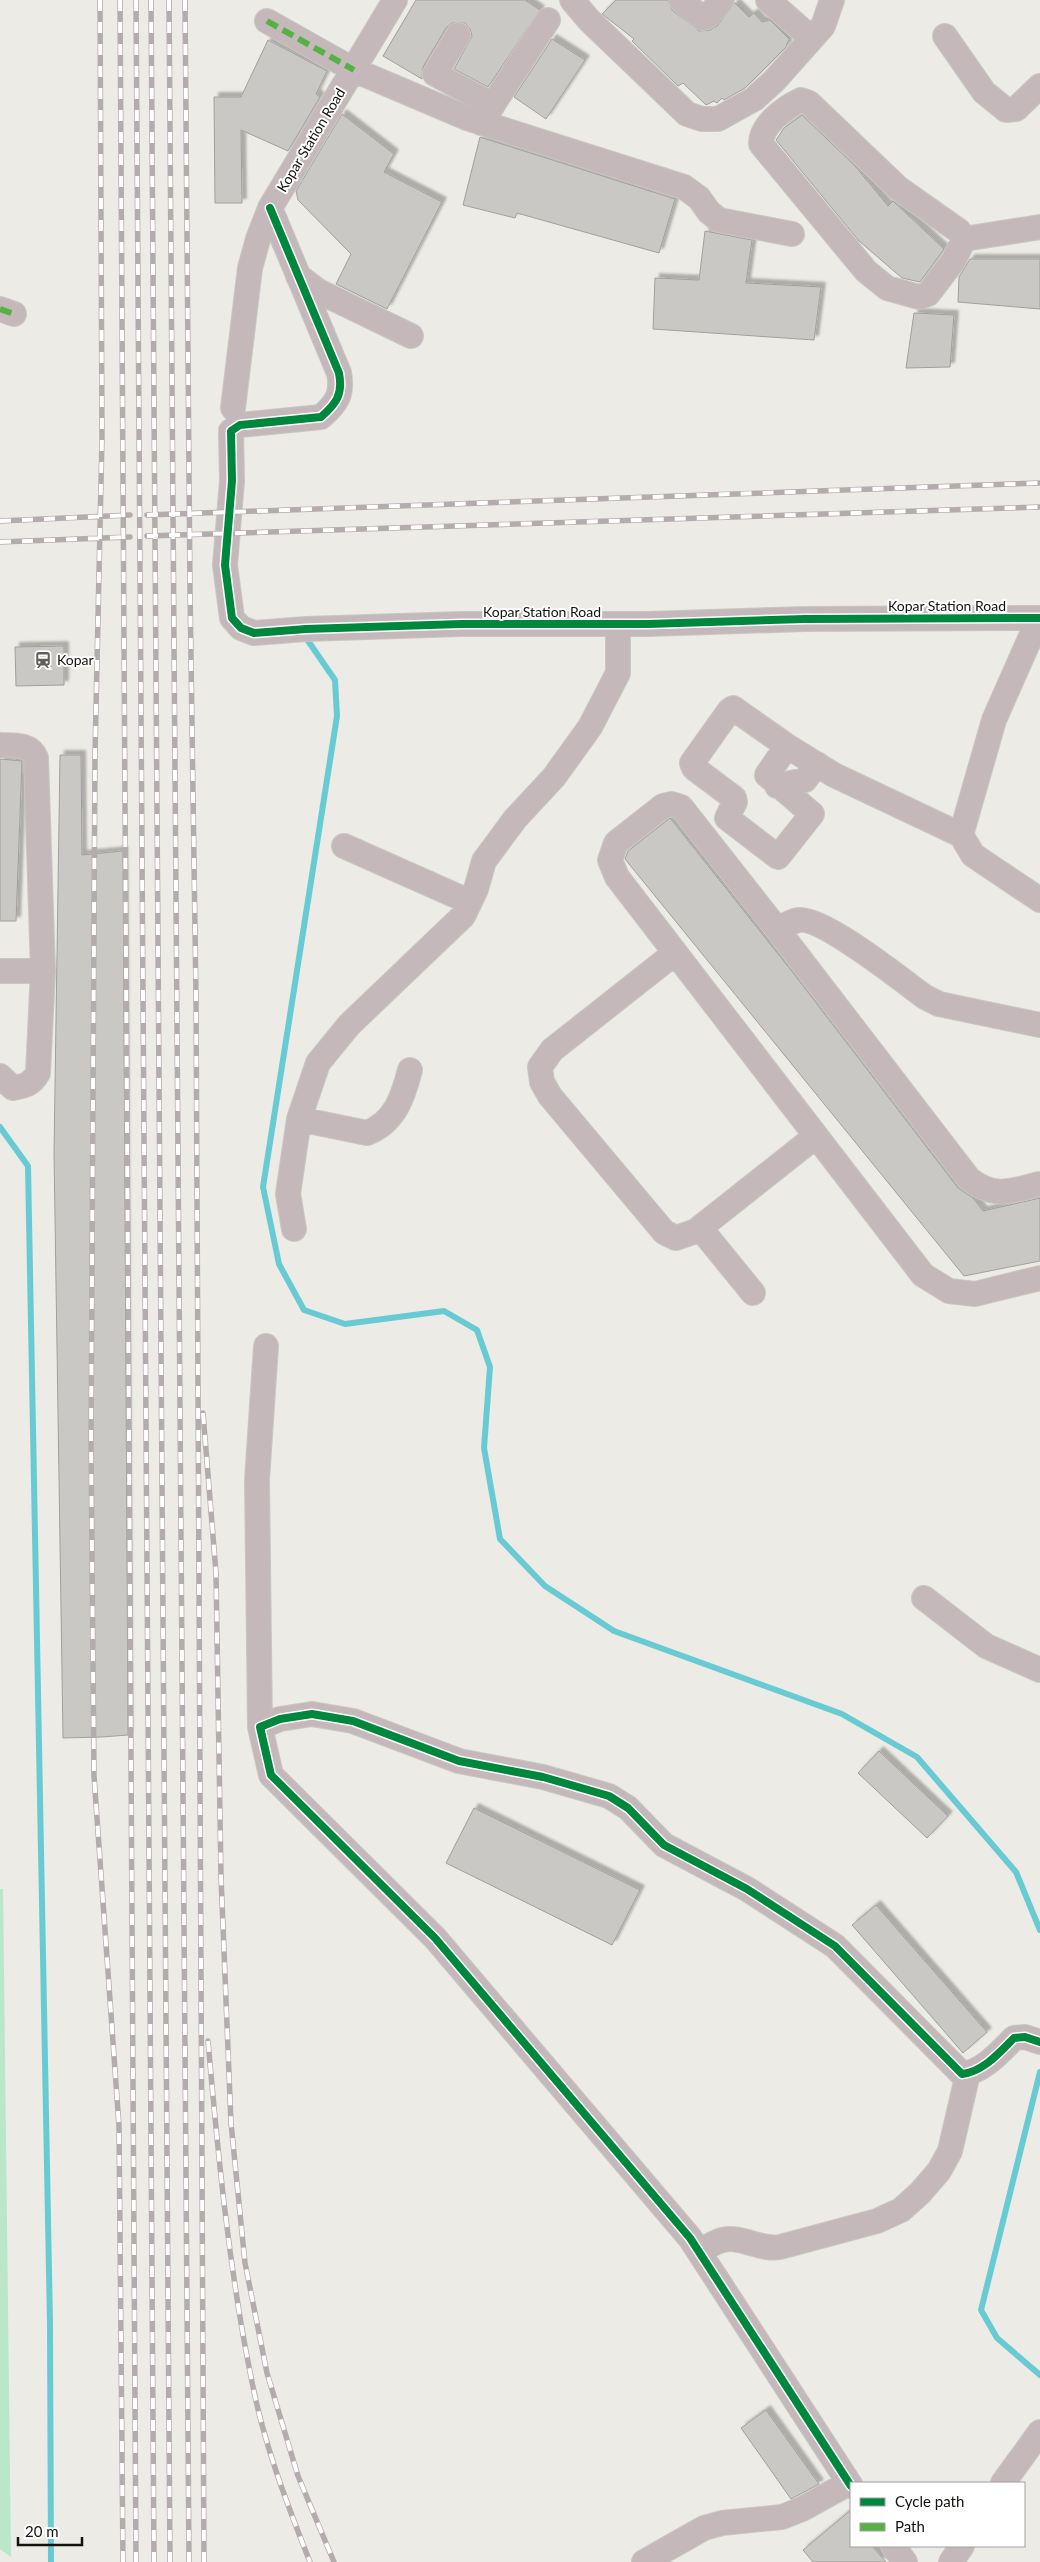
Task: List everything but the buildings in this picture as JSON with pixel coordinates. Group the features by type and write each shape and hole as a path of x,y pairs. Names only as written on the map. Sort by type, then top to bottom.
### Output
{"street":[{"name":"Kopar Station Road","path":"233,408 250,268 258,239 270,208 395,0"},
{"path":"572,0 589,20 687,114 702,119 718,119 754,99 774,81 823,26 832,0"},
{"path":"681,0 702,18 707,16 722,0"},
{"path":"768,0 811,38"},
{"path":"487,114 548,20"},
{"path":"267,21 354,70 487,114 684,187 699,198 709,212 720,220 792,234"},
{"path":"458,35 434,74 487,114"},
{"path":"945,36 984,92 1006,110 1016,109 1040,86"},
{"path":"806,100 898,188 959,231 964,239 954,260 928,294 919,297 886,288 866,271 761,144 761,134 794,103 806,100"},
{"path":"270,208 298,276 318,291 411,336"},
{"path":"964,239 1040,226"},
{"name":"Kopar Station Road","path":"298,276 339,373 342,386 340,397 321,417 240,425 231,431 232,481 226,565 232,618 241,628 254,633 461,624 618,624 806,619 1039,618"},
{"path":"961,835 994,720 1039,618"},
{"path":"294,1229 288,1194 299,1119 318,1063 349,1025 463,916 470,902 484,861 515,819 554,777 590,727 618,673 618,624"},
{"path":"787,746 768,771 768,778 812,814 777,857 727,818 735,802 734,798 694,768 692,763 733,708 787,746 834,775 961,835 973,856 1040,900"},
{"path":"0,745 28,747 36,758 43,971 38,1073 33,1082 23,1087 13,1088 0,1076"},
{"path":"777,786 805,780 817,764"},
{"path":"1040,1184 1001,1194 983,1189 969,1179 681,807 671,804 663,806 616,843 610,860 616,877 923,1275 949,1292 975,1294 1040,1278"},
{"path":"344,846 470,902"},
{"path":"777,929 800,920 816,923 837,935 939,1004 1040,1025"},
{"path":"675,953 552,1050 540,1067 542,1082 550,1096 664,1232 676,1238 687,1236 700,1228 816,1136"},
{"path":"0,971 43,971"},
{"path":"299,1119 367,1134 385,1123 397,1108 403,1097 410,1070"},
{"path":"700,1228 753,1293"},
{"path":"266,1346 256,1480 260,1727 271,1775 435,1938 690,2238 850,2484 802,2509 782,2517 722,2523 704,2528 644,2562"},
{"path":"924,1598 986,1646 1040,1670"},
{"path":"260,1727 280,1719 312,1714 353,1721 459,1761 543,1777 609,1796 628,1808 664,1844 747,1888 834,1946 955,2070 962,2074 968,2074 994,2058 1014,2038 1033,2040"},
{"path":"700,2252 717,2242 728,2239 764,2248 780,2247 877,2221 901,2210 920,2193 939,2171 950,2150 968,2074"},
{"path":"1004,2482 1040,2432"},
{"path":"894,2547 905,2562"},
{"path":"951,2562 961,2547"}],"green space":[{"path":"0,1889 3,1889 11,2557 0,2549"}],"waterway":[{"path":"304,635 335,680 337,716 263,1187 279,1264 304,1310 345,1324 444,1311 477,1330 490,1367 484,1448 500,1539 545,1586 614,1631 842,1714 917,1757 1016,1872 1040,1930"},
{"path":"0,1127 28,1166 50,2324 51,2562"},
{"path":"1040,2072 981,2310 997,2338 1040,2375"}],"railway":[{"path":"100,0 102,437 95,754 91,1440 94,1776 119,2126 123,2562"},
{"path":"120,0 136,2562"},
{"path":"136,0 154,2562"},
{"path":"151,0 170,2562"},
{"path":"169,0 189,2562"},
{"path":"185,0 196,997 204,2562"},
{"path":"147,515 1040,483"},
{"path":"147,536 1040,507"},
{"path":"0,521 130,515"},
{"path":"0,542 130,537"},
{"path":"203,1413 216,1573 221,1877 231,2123 245,2263 267,2373 298,2476 334,2562"},
{"path":"208,2041 220,2169 231,2255 252,2382 270,2451 310,2562"}],"marked path":[{"path":"267,21 354,70"},
{"path":"0,309 14,314"}],"cycle path":[{"path":"270,208 339,373 340,387 338,398 321,417 240,425 231,431 232,481 225,565 232,618 241,628 254,633 306,629 461,624 648,624 805,619 1040,618"},
{"path":"850,2484 690,2238 435,1938 271,1775 260,1727 280,1719 312,1714 353,1721 459,1761 543,1777 609,1796 628,1808 664,1845 747,1889 835,1946 962,2074 977,2070 997,2055 1014,2038 1025,2037 1040,2042"}],"place":[{"name":"Kopar","path":"43,660"}]}
